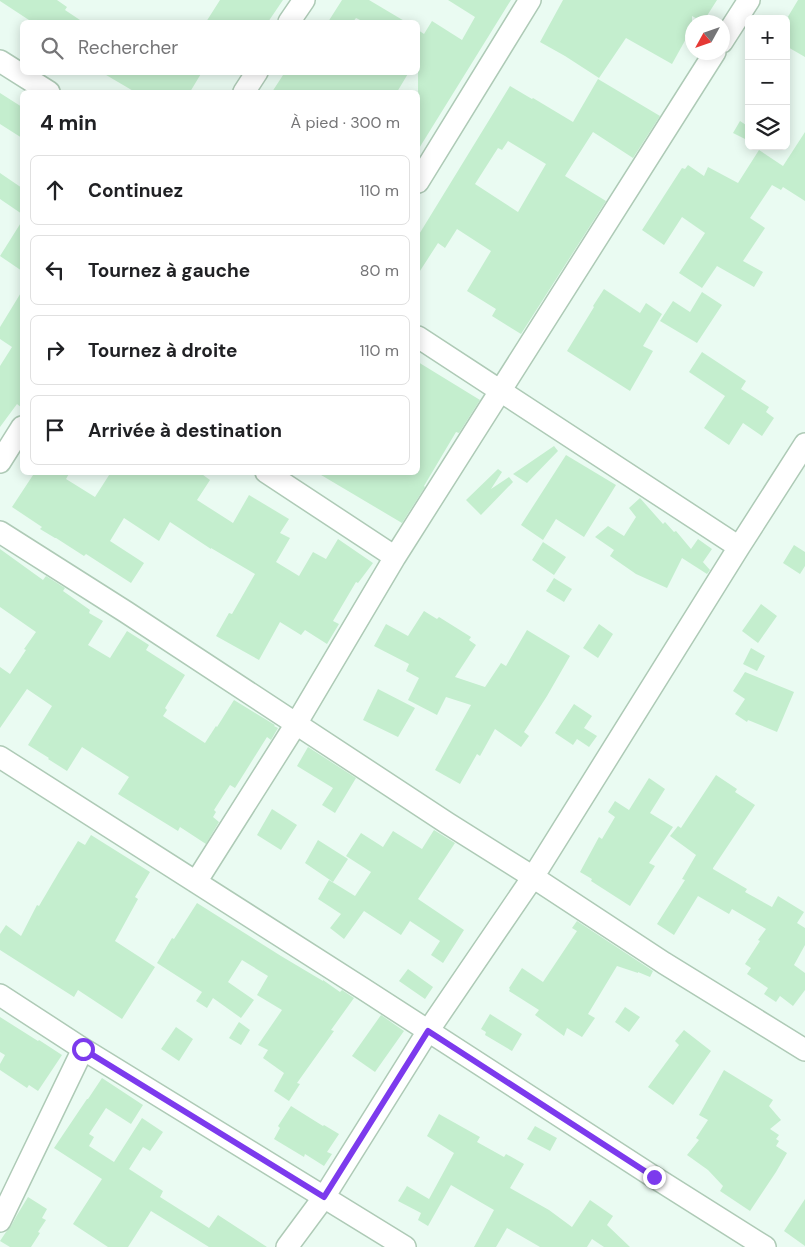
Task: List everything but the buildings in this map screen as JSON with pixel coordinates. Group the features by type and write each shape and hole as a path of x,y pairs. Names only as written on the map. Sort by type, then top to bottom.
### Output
{"street":[{"path":"290,20 304,0"},
{"path":"420,179 530,0"},
{"path":"730,30 749,0"},
{"path":"196,882 296,724 395,557 711,60"},
{"path":"0,61 20,74"},
{"path":"22,75 46,90"},
{"path":"245,90 255,75"},
{"path":"420,338 739,547"},
{"path":"0,462 20,430"},
{"path":"287,1247 324,1197 428,1031 533,877 805,444"},
{"path":"271,475 395,557"},
{"path":"0,532 664,963 805,1050"},
{"path":"0,757 765,1247"},
{"path":"0,995 83,1049 405,1247"},
{"path":"0,1221 83,1049"}],"route":[{"path":"83,1049 324,1197 428,1031 654,1177"}]}
